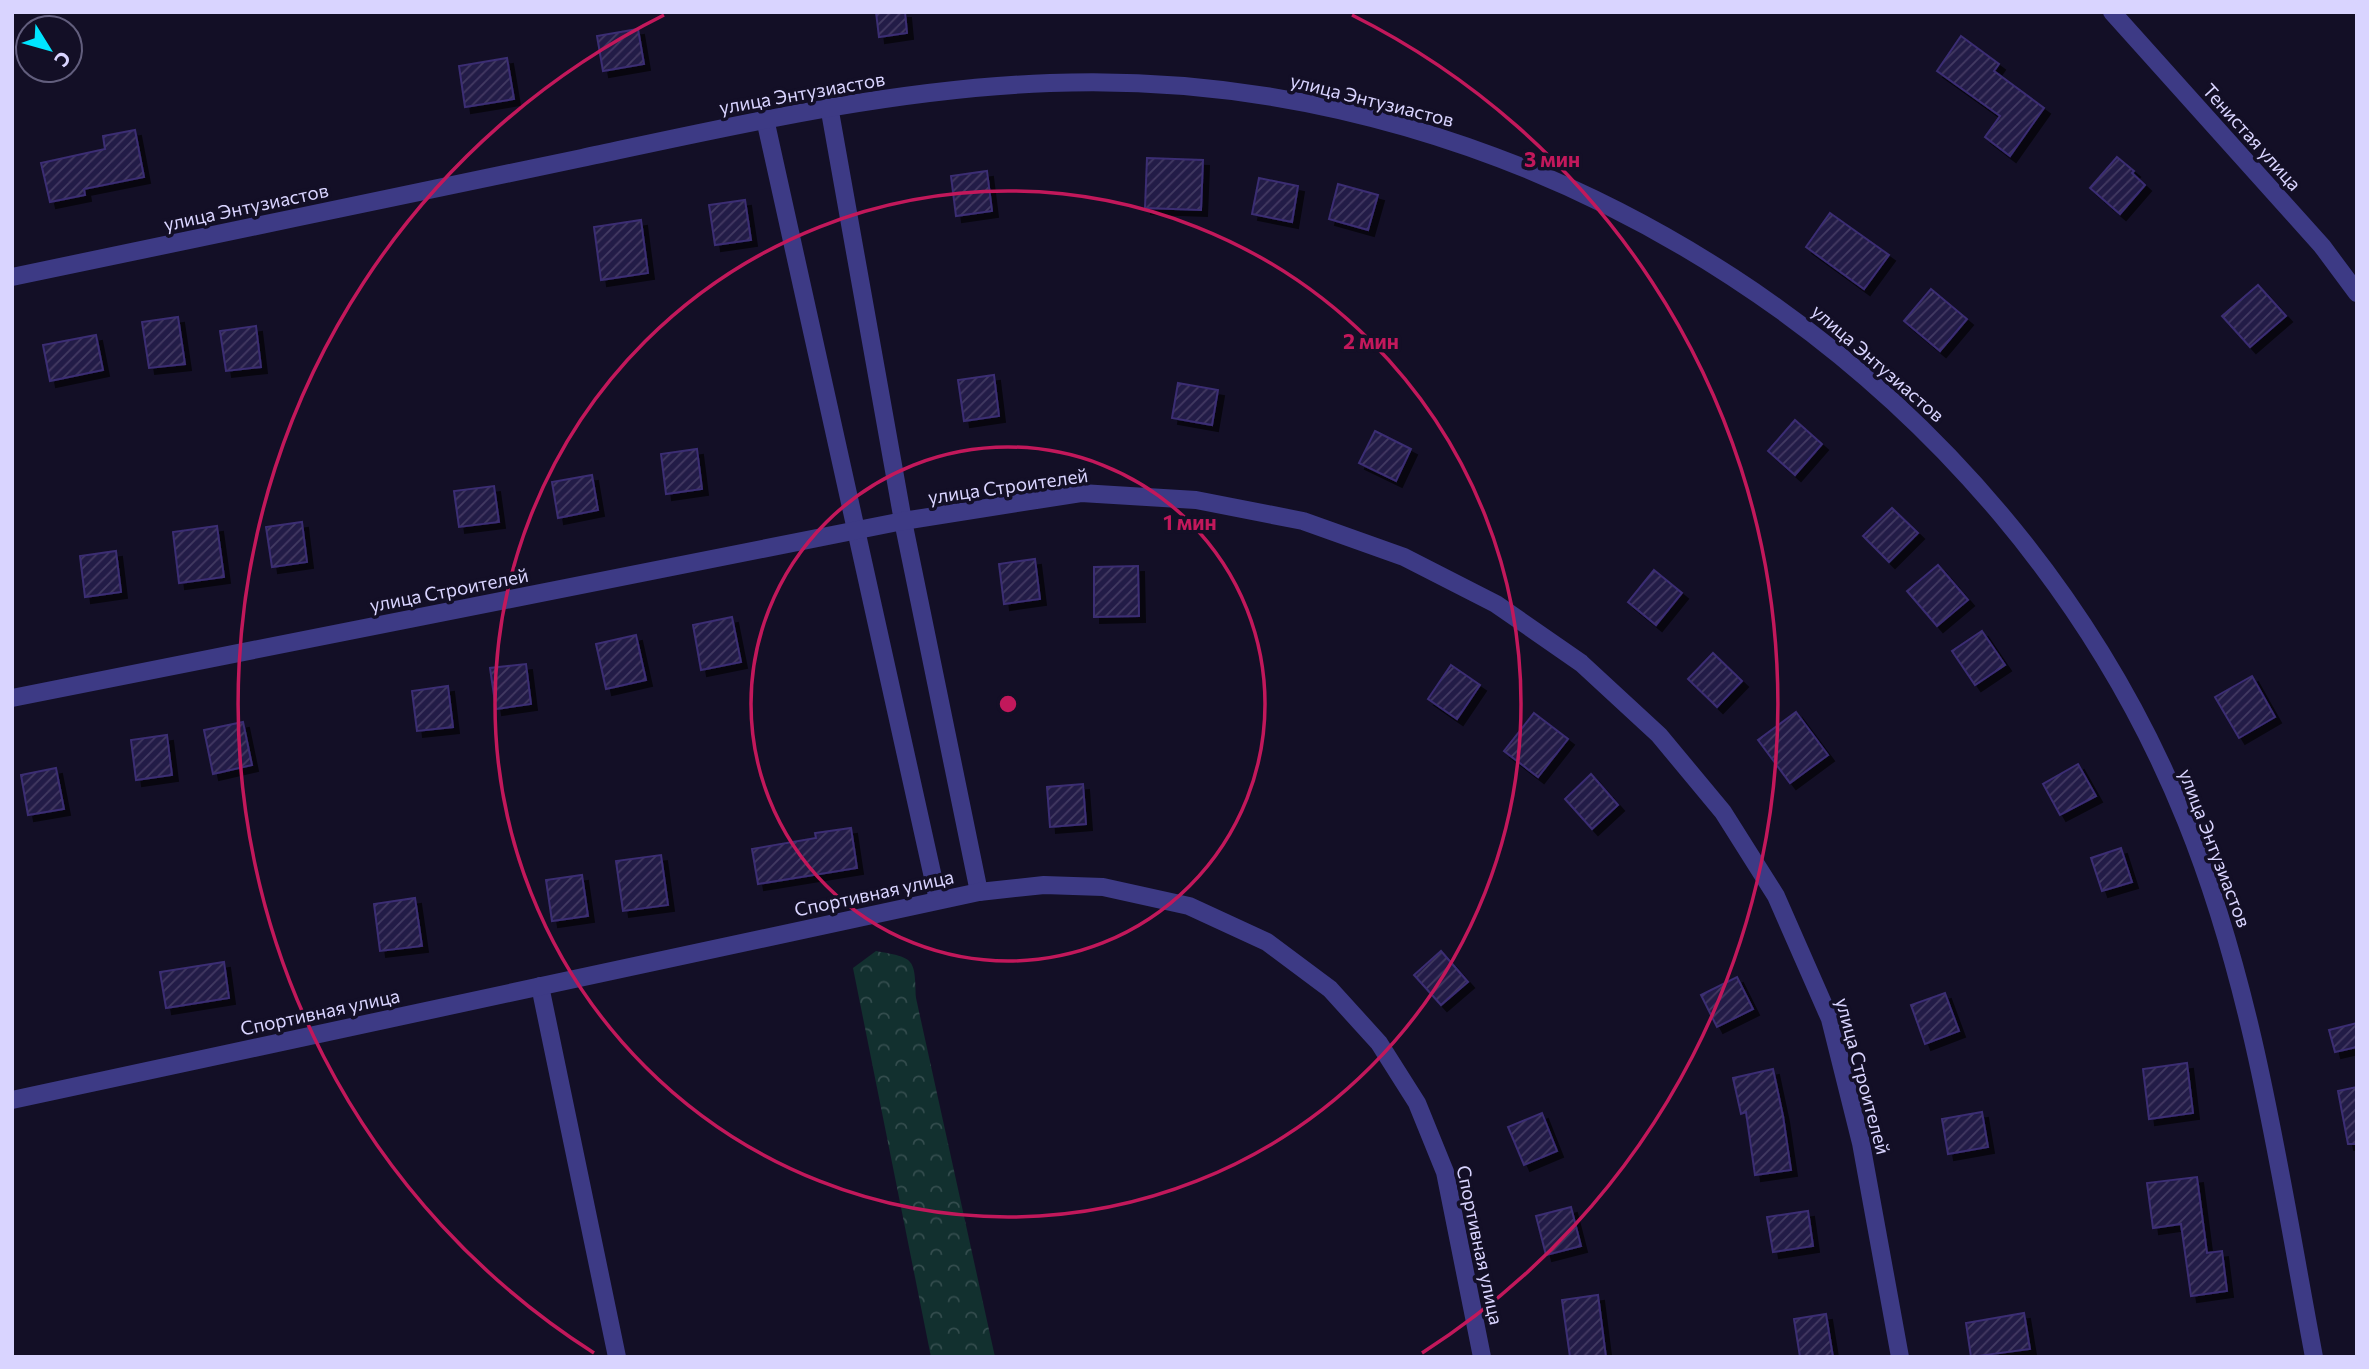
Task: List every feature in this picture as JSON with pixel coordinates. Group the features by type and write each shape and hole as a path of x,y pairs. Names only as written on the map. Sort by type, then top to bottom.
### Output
{"street":[{"name":"Тенистая улица","path":"2112,12 2322,246 2357,293"},
{"name":"улица Энтузиастов","path":"12,277 829,106 977,87 1058,83 1138,84 1209,89 1275,98 1370,118 1461,144 1591,196 1710,260 1823,340 1894,400 1956,463 2012,527 2062,594 2105,659 2141,724 2185,817 2220,911 2258,1060 2314,1357"},
{"path":"829,106 903,521 979,892"},
{"path":"765,120 938,900"},
{"name":"улица Строителей","path":"12,698 903,521 1081,494 1196,500 1303,521 1404,557 1496,604 1581,663 1659,735 1723,812 1776,896 1830,1019 1861,1143 1900,1357"},
{"name":"Спортивная улица","path":"12,1101 938,900 979,892 1044,885 1103,887 1189,906 1267,942 1330,989 1379,1043 1417,1103 1445,1172 1482,1357"},
{"path":"540,986 617,1357"}],"green space":[{"path":"876,951 906,958 913,967 916,998 995,1357 931,1357 853,968"}],"building":[{"path":"876,12 905,12 907,33 879,37"},
{"path":"638,29 644,64 603,71 597,36"},
{"path":"1961,36 1999,64 1994,71 2044,108 2010,156 1985,137 2000,116 1937,71"},
{"path":"507,58 514,99 465,107 459,66"},
{"path":"135,130 144,177 84,189 85,195 50,202 41,163 105,149 103,136"},
{"path":"2117,157 2134,171 2132,173 2145,185 2120,214 2090,188"},
{"path":"1147,158 1203,160 1201,210 1145,208"},
{"path":"987,171 992,211 956,216 951,176"},
{"path":"1259,178 1298,186 1292,222 1252,214"},
{"path":"1338,184 1378,195 1368,230 1329,219"},
{"path":"745,200 751,240 715,245 709,205"},
{"path":"1830,213 1889,255 1864,289 1806,247"},
{"path":"641,220 648,273 601,280 594,227"},
{"path":"2258,285 2286,316 2250,347 2222,316"},
{"path":"1931,289 1967,319 1940,351 1904,321"},
{"path":"178,317 185,364 149,368 142,322"},
{"path":"256,326 261,367 226,371 220,331"},
{"path":"96,335 103,370 50,381 43,345"},
{"path":"994,375 999,416 964,421 958,380"},
{"path":"1178,383 1218,390 1212,425 1172,418"},
{"path":"1795,420 1822,444 1795,475 1768,451"},
{"path":"1375,431 1411,449 1396,481 1359,463"},
{"path":"697,449 702,489 666,494 661,454"},
{"path":"592,475 598,510 558,518 552,482"},
{"path":"494,486 499,522 459,527 454,491"},
{"path":"1892,508 1918,533 1889,562 1863,536"},
{"path":"302,522 307,562 272,567 266,527"},
{"path":"217,526 224,577 179,583 173,532"},
{"path":"116,551 121,592 85,597 80,556"},
{"path":"1035,559 1040,599 1004,604 999,564"},
{"path":"1938,565 1968,600 1937,626 1907,591"},
{"path":"1138,566 1139,616 1094,617 1094,567"},
{"path":"1654,570 1682,593 1656,625 1628,602"},
{"path":"732,617 741,662 701,670 693,625"},
{"path":"1982,631 2005,665 1975,685 1952,651"},
{"path":"636,635 646,680 606,689 596,644"},
{"path":"1713,653 1742,681 1717,707 1688,679"},
{"path":"526,664 531,704 496,709 490,668"},
{"path":"1451,665 1480,685 1457,719 1428,699"},
{"path":"2252,676 2275,717 2239,738 2215,697"},
{"path":"448,686 453,727 417,731 412,691"},
{"path":"1796,712 1828,755 1790,783 1758,740"},
{"path":"1534,713 1568,739 1538,777 1504,751"},
{"path":"243,722 252,765 213,774 204,730"},
{"path":"167,735 172,775 136,780 131,740"},
{"path":"2078,764 2096,796 2060,815 2043,784"},
{"path":"56,768 64,809 28,815 21,775"},
{"path":"1591,774 1618,805 1592,829 1565,799"},
{"path":"1083,784 1086,824 1050,827 1047,787"},
{"path":"851,828 857,868 758,884 752,849 816,838 815,833"},
{"path":"2121,848 2132,882 2102,891 2091,858"},
{"path":"661,855 668,905 623,911 616,861"},
{"path":"582,875 588,916 552,921 546,880"},
{"path":"415,898 422,946 380,951 374,904"},
{"path":"1441,951 1468,982 1441,1005 1414,975"},
{"path":"224,962 229,998 166,1008 160,972"},
{"path":"1737,977 1753,1009 1717,1027 1701,995"},
{"path":"1945,993 1959,1031 1925,1044 1911,1005"},
{"path":"2357,1023 2357,1047 2335,1052 2329,1030"},
{"path":"2187,1063 2193,1113 2149,1119 2143,1069"},
{"path":"1773,1069 1791,1170 1755,1175 1746,1112 1741,1114 1733,1078"},
{"path":"2357,1087 2357,1144 2348,1144 2338,1091"},
{"path":"1982,1112 1988,1147 1948,1154 1942,1119"},
{"path":"1542,1113 1557,1151 1524,1165 1508,1127"},
{"path":"2197,1177 2207,1253 2222,1251 2227,1291 2191,1296 2181,1224 2153,1228 2147,1183"},
{"path":"1571,1207 1581,1246 1546,1255 1536,1216"},
{"path":"1808,1211 1813,1246 1773,1252 1767,1217"},
{"path":"1598,1295 1606,1357 1570,1357 1562,1300"},
{"path":"2024,1313 2030,1349 1971,1357 1966,1323"},
{"path":"1826,1314 1833,1357 1800,1357 1794,1319"}]}
